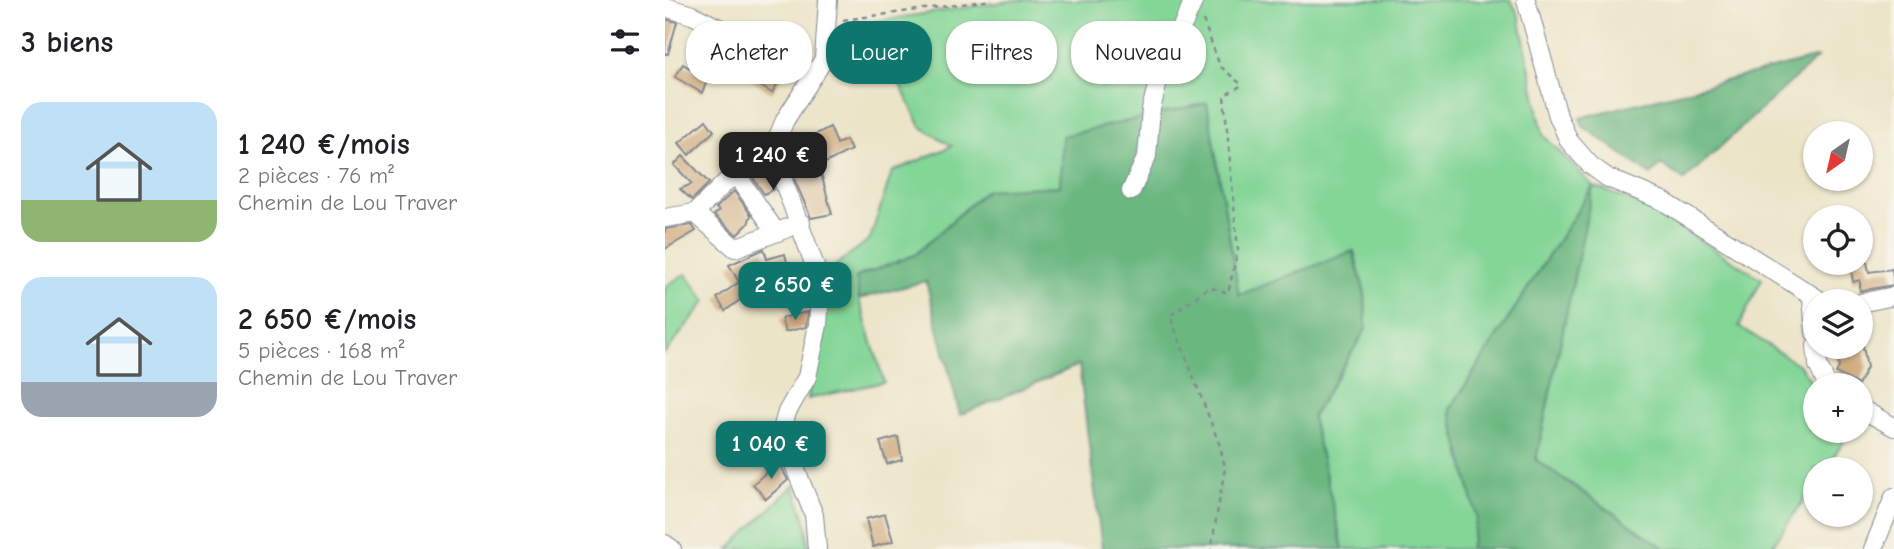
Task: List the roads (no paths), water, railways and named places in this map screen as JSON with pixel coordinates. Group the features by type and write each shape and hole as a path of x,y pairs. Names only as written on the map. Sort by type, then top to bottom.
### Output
{"street":[{"path":"665,218 698,207 736,174 772,151 785,120 824,59 828,0"},
{"path":"1526,0 1558,116 1569,141 1590,165 1608,178 1663,201 1803,291"},
{"path":"665,7 692,15 815,74"},
{"path":"1131,191 1147,156 1151,109 1159,78 1198,7"},
{"path":"772,151 821,282 818,325 807,377 787,412 783,426 784,440 814,515 817,549"},
{"path":"736,174 776,232"},
{"path":"698,207 734,248 801,223"},
{"path":"1873,300 1894,296"},
{"path":"1873,415 1894,427"},
{"path":"1873,549 1894,497"},
{"path":"665,544 672,549"}]}
